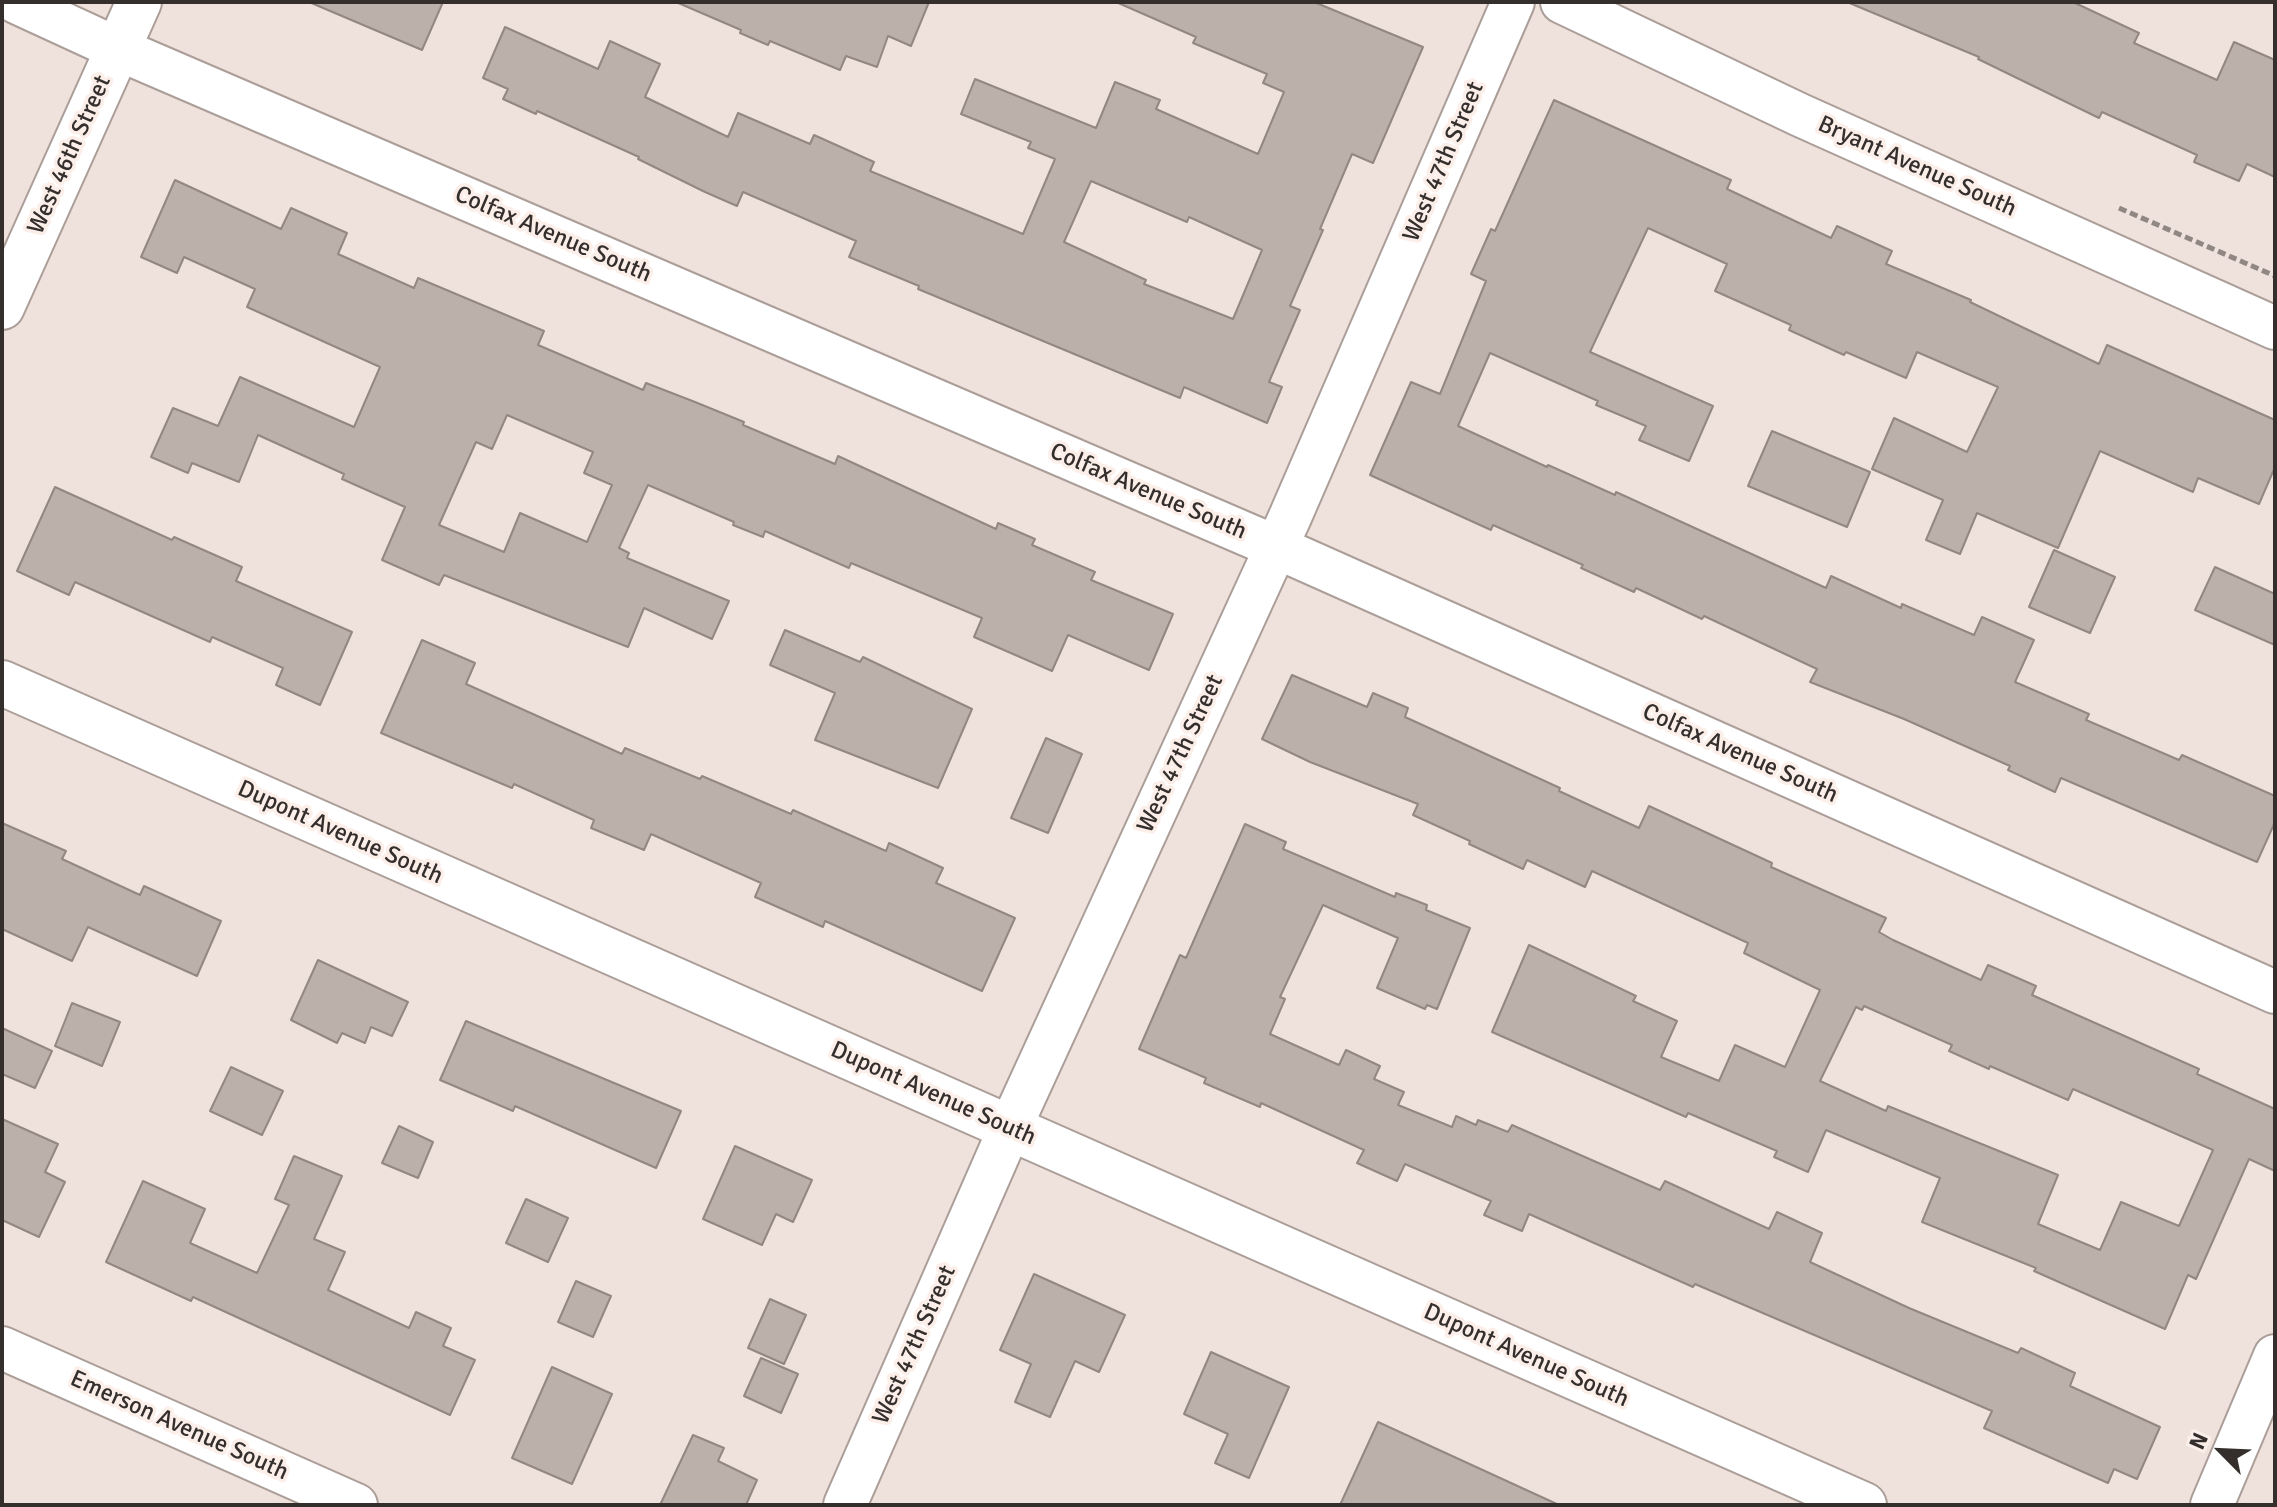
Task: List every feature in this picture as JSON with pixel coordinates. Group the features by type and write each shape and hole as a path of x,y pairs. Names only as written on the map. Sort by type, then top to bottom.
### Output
{"street":[{"name":"Colfax Avenue South","path":"16,2 118,49 1276,547 2275,992"},
{"name":"West 46th Street","path":"2,307 139,2"},
{"name":"West 47th Street","path":"845,1505 1010,1128 1276,547 1513,2"},
{"name":"Bryant Avenue South","path":"1562,2 1800,115 2275,328"},
{"name":"Dupont Avenue South","path":"2,683 1864,1505"},
{"name":"Emerson Avenue South","path":"2,1348 356,1505"},
{"path":"2212,1505 2275,1356"}],"building":[{"path":"309,2 443,2 422,50"},
{"path":"676,2 929,2 911,46 888,36 877,67 846,56 840,70 770,41 768,45"},
{"path":"1116,2 1314,2 1423,47 1373,163 1352,154 1320,229 1323,230 1290,306 1300,310 1269,382 1282,387 1267,423 1184,387 1180,398 918,289 919,286 849,257 856,241 743,192 737,206 639,157 503,99 508,89 483,78 505,27 598,69 610,41 660,64 645,97 728,137 738,113 810,144 814,135 874,162 870,171 1023,234 1055,159 1028,148 1031,142 961,114 975,79 1096,128 1115,82 1160,100 1156,109 1258,154 1284,92 1263,83 1267,74 1193,43 1196,37","holes":["1091,181 1187,222 1189,217 1262,250 1233,319 1144,284 1146,280 1064,242"]},
{"path":"1847,2 2073,2 2139,33 2134,43 2217,80 2234,42 2275,60 2275,177 2247,164 2239,181 2194,162 2197,155 2102,112 2099,118 1979,57"},
{"path":"1554,100 1731,180 1727,189 1831,238 1837,226 1892,251 1886,264 1971,300 2099,364 2107,345 2275,420 2275,467 2259,504 2198,478 2193,492 2100,451 2058,548 1977,513 1960,554 1926,540 1943,500 1872,469 1894,418 1967,452 1998,387 1917,352 1906,378 1846,352 1844,355 1789,330 1791,325 1715,291 1727,264 1648,228 1590,352 1713,406 1689,461 1639,440 1646,426 1490,353 1458,426 1547,467 1615,495 1616,492 1826,588 1831,576 1901,608 1902,604 1974,635 1982,617 2034,640 2015,682 2089,714 2086,720 2179,760 2182,755 2275,796 2275,822 2257,862 2061,778 2055,792 2008,770 2010,766 1810,682 1817,669 1704,616 1702,619 1636,588 1634,592 1581,568 1583,565 1493,525 1491,530 1370,475 1411,382 1440,394 1486,281 1471,274 1491,229 1495,231"},
{"path":"175,180 281,229 291,208 347,233 338,254 414,288 418,278 544,331 538,345 643,390 646,383 744,422 743,425 835,464 838,456 996,529 998,523 1035,539 1032,545 1095,572 1091,580 1173,614 1149,670 1068,635 1052,671 974,637 982,618 851,563 849,568 765,531 763,537 648,485 619,548 629,553 627,558 729,601 712,639 644,608 628,647 444,575 439,585 382,560 405,507 342,479 344,474 258,435 239,482 192,463 188,473 151,457 173,408 218,426 240,377 354,427 380,367 247,307 255,289 184,257 177,273 141,257","holes":["507,415 593,452 584,473 612,485 587,542 520,513 504,552 439,525 476,442 492,449"]},
{"path":"1772,431 1870,472 1847,527 1748,486"},
{"path":"55,487 172,540 174,537 242,567 236,581 352,632 320,705 276,685 283,668 212,637 210,642 75,582 69,595 17,571"},
{"path":"2054,550 2115,577 2090,633 2029,607"},
{"path":"2215,567 2275,594 2275,645 2195,610"},
{"path":"785,630 860,662 863,657 972,709 938,788 815,740 835,693 770,665"},
{"path":"422,640 475,663 466,684 622,754 625,748 700,779 702,776 791,814 793,810 886,851 889,843 943,868 936,883 1015,918 982,991 825,921 823,927 755,897 761,883 651,834 644,850 591,828 594,820 514,784 512,788 381,733"},
{"path":"1292,675 1367,707 1373,693 1408,708 1405,717 1639,828 1649,806 1772,863 1771,867 1886,918 1879,932 1893,940 1981,980 1988,965 2036,986 2032,995 2199,1069 2197,1074 2275,1109 2275,1171 2249,1159 2196,1279 2188,1275 2165,1329 2034,1271 2036,1268 1922,1222 1940,1178 1826,1130 1808,1172 1774,1157 1777,1151 1688,1113 1686,1117 1492,1032 1529,945 1636,996 1633,1001 1677,1021 1661,1057 1719,1081 1735,1045 1785,1067 1820,990 1744,953 1748,943 1592,871 1585,887 1527,860 1523,869 1413,815 1418,804 1310,762 1262,739","holes":["1864,1006 1952,1045 1949,1051 1989,1069 1990,1066 2068,1100 2073,1089 2213,1150 2179,1226 2121,1202 2100,1250 2038,1224 2058,1175 1888,1106 1886,1111 1820,1081 1856,1007 1862,1010"]},
{"path":"1046,738 1082,754 1048,833 1011,818"},
{"path":"2,823 66,851 62,859 140,895 144,886 221,921 197,976 88,927 72,961 2,929"},
{"path":"1245,824 1286,842 1283,849 1395,897 1396,893 1427,905 1426,910 1470,928 1437,1009 1427,1005 1425,1009 1377,988 1398,938 1323,905 1280,997 1285,999 1270,1034 1339,1065 1346,1050 1380,1066 1374,1079 1404,1092 1398,1105 1452,1127 1456,1116 1476,1125 1478,1120 1508,1132 1512,1125 1660,1190 1665,1181 1769,1229 1777,1212 1822,1233 1810,1262 1909,1308 2018,1353 2021,1348 2075,1373 2070,1386 2160,1427 2137,1479 2114,1469 2108,1483 1984,1428 1992,1411 1695,1284 1693,1287 1529,1214 1522,1231 1484,1215 1491,1201 1405,1164 1397,1181 1357,1163 1364,1150 1261,1103 1260,1107 1204,1083 1206,1078 1139,1049 1180,955 1186,958"},
{"path":"318,960 408,1002 392,1036 371,1027 365,1043 342,1033 337,1043 291,1020"},
{"path":"72,1003 120,1022 102,1066 55,1046"},
{"path":"466,1021 681,1111 656,1168 515,1106 513,1111 440,1080"},
{"path":"2,1028 52,1051 35,1088 2,1074"},
{"path":"231,1067 283,1091 262,1135 210,1111"},
{"path":"2,1119 58,1144 45,1172 65,1182 39,1237 2,1220"},
{"path":"399,1126 433,1142 418,1178 382,1163"},
{"path":"735,1146 812,1180 793,1222 776,1214 762,1245 703,1219"},
{"path":"294,1156 342,1176 314,1239 345,1252 328,1290 409,1328 416,1312 451,1328 443,1346 475,1360 450,1415 193,1297 191,1301 106,1262 143,1181 205,1209 190,1243 257,1273 289,1205 275,1199"},
{"path":"526,1199 568,1218 548,1262 506,1243"},
{"path":"1034,1274 1125,1315 1099,1372 1075,1361 1050,1417 1015,1402 1031,1364 1000,1350"},
{"path":"576,1281 611,1296 593,1337 558,1322"},
{"path":"770,1299 806,1315 784,1364 748,1348"},
{"path":"1211,1352 1289,1387 1249,1478 1215,1463 1228,1434 1184,1414"},
{"path":"761,1358 798,1374 781,1413 744,1396"},
{"path":"552,1367 612,1394 572,1484 512,1458"},
{"path":"1378,1422 1559,1505 1340,1505"},
{"path":"693,1435 724,1448 718,1461 757,1480 746,1505 660,1505"}]}
